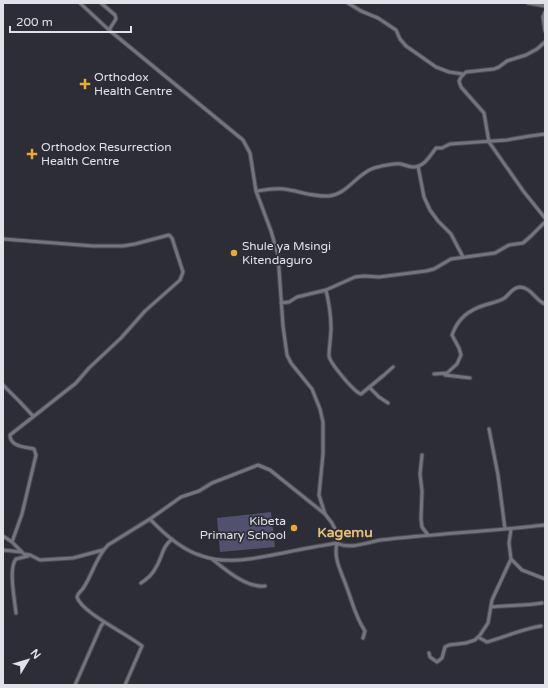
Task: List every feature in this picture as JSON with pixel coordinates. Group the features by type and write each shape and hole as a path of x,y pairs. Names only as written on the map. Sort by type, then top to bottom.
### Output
{"street":[{"path":"80,3 109,30 243,140 250,154 256,191 278,255 281,303 287,355 291,363 312,389 317,400 323,422 323,454 319,494 325,514"},
{"path":"102,3 115,15 116,19 109,30"},
{"path":"348,3 386,23 396,30 400,39 406,46 436,67 449,72 463,74 466,72 494,70 499,68 507,60 526,55 537,49 545,42"},
{"path":"528,3 545,6"},
{"path":"545,12 543,17 545,32"},
{"path":"463,74 460,84 484,113 489,142 524,192 545,218"},
{"path":"256,191 278,189 315,196 335,195 342,192 368,170 381,166 398,164 413,167 423,164 436,148 442,148 450,144 489,142 545,134"},
{"path":"418,166 424,197 430,210 438,221 451,234 463,257"},
{"path":"281,303 288,302 297,297 326,290 355,277 379,277 426,272 434,269 446,261 463,257 495,253 509,245 522,243 545,222"},
{"path":"3,239 93,246 123,246 169,235 172,238 183,272 178,282 145,311 121,338 76,382 10,436 14,444 34,449 36,455 22,514 12,542"},
{"path":"443,375 452,369 460,358 461,352 452,335 458,322 465,315 478,307 503,299 519,287 529,290 537,300 545,304"},
{"path":"326,290 331,320 330,358 348,382 359,394 393,367"},
{"path":"434,374 470,378"},
{"path":"3,385 33,416"},
{"path":"369,387 379,397 388,403"},
{"path":"489,429 498,475 505,529"},
{"path":"422,455 420,474 422,491 421,519 422,527 428,535"},
{"path":"125,685 142,646 83,607 77,597 78,593 84,588 103,550 108,545 150,519 181,497 200,491 212,483 258,465 270,470 325,514 332,523 337,532 336,548 338,563 354,613 365,631 363,638"},
{"path":"150,519 189,551 212,559 226,560 248,559 337,543 346,546 378,540 545,525"},
{"path":"429,653 430,657 436,662 442,658 446,647 449,645 466,643 478,637 488,623 492,600 510,559 509,543 511,529"},
{"path":"3,536 12,542 21,552"},
{"path":"141,583 153,573 165,546 172,538"},
{"path":"3,550 14,550 40,560 46,560 73,558 103,550"},
{"path":"16,613 13,584 13,564 16,559 30,555"},
{"path":"212,559 226,572 257,586 265,586"},
{"path":"510,559 520,568 545,580"},
{"path":"491,607 542,603"},
{"path":"75,685 104,622"},
{"path":"478,637 486,642 506,637 525,629 541,626"}],"shaded area":[{"path":"271,512 275,547 220,552 217,518"}],"place":[{"name":"Orthodox Health Centre","path":"85,84"},
{"name":"Orthodox Resurrection Health Centre","path":"32,154"},
{"name":"Shule ya Msingi Kitendaguro","path":"234,253"},
{"name":"Kibeta Primary School","path":"294,528"}],"district":[{"name":"Kagemu","path":"345,532"}]}
